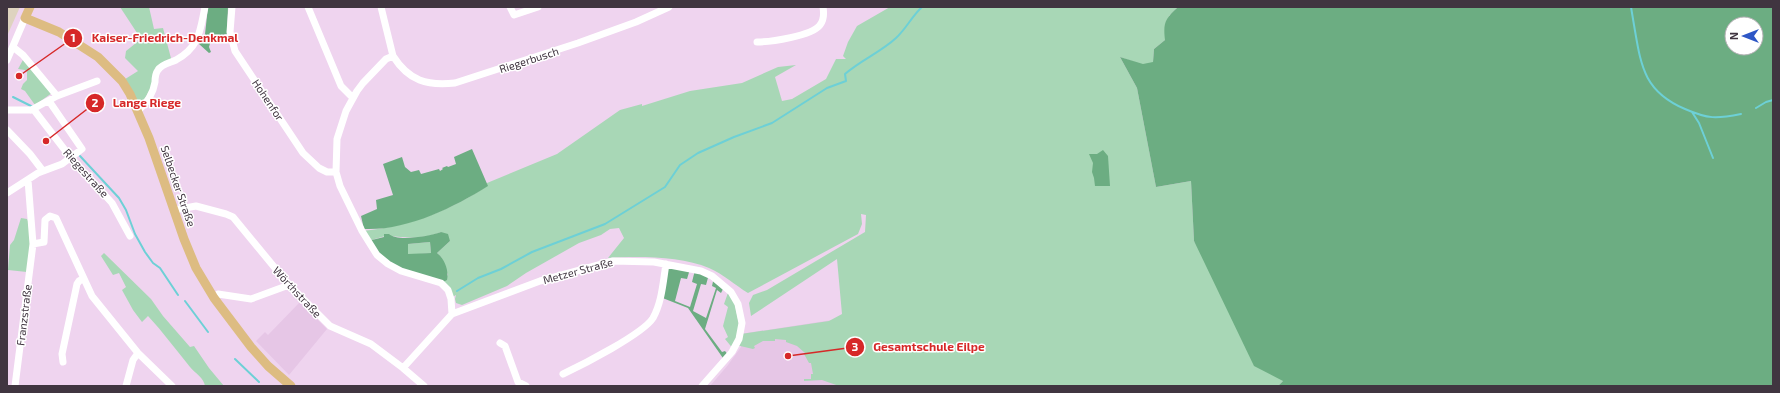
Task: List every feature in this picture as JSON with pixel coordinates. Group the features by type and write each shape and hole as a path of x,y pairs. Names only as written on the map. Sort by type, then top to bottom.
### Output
{"main road":[{"path":"24,18 30,7"},
{"name":"Selbecker Straße","path":"24,18 59,32 98,57 122,81 138,111 161,169 174,210 196,268 214,298 251,347 268,366 291,386"}],"street":[{"path":"138,111 149,99 158,69 180,57 193,46 201,32 205,7"},
{"name":"Hohenfor","path":"232,7 230,32 235,51 303,153 319,168 327,172 336,172"},
{"path":"308,7 341,86 352,98"},
{"path":"381,7 393,56 386,59 363,83 352,98 337,139 336,172 340,186 362,231 377,255 388,264 401,271 441,282 448,290 451,299 452,314"},
{"path":"510,7 514,15 538,7"},
{"name":"Riegerbusch","path":"393,56 402,69 413,78 437,84 455,83 578,43 636,22 669,7"},
{"path":"757,42 766,42 811,32 820,25 824,18 823,7"},
{"path":"7,60 24,18"},
{"path":"13,48 23,55 57,96"},
{"path":"7,110 31,110 57,96 97,81"},
{"path":"7,193 43,171 62,164 82,149 49,101"},
{"name":"Riegestraße","path":"31,110 34,110 71,158 110,200 130,236"},
{"path":"7,130 30,154 43,171"},
{"name":"Franzstraße","path":"15,386 33,244 28,180"},
{"name":"Wörthstraße","path":"174,210 196,206 233,217 289,285 330,326 371,344 424,386"},
{"path":"33,244 44,242 45,220 53,216 58,221 92,296 138,353 172,386"},
{"name":"Metzer Straße","path":"403,368 452,314 540,281 613,261 654,262 666,264"},
{"path":"563,374 619,344 647,326 657,308 663,287 666,264 700,271 712,276 731,292 740,309 742,329 734,350 702,386"},
{"path":"63,362 62,354 77,284 79,280 83,279"},
{"path":"214,298 218,294 250,299 289,285"},
{"path":"500,343 505,346 518,382 526,386"},
{"path":"126,386 133,360 138,353"}],"shaded area":[{"path":"7,7 20,7 7,36"},
{"path":"300,302 327,329 289,375 256,341 265,332 268,335"},
{"path":"832,320 850,386 710,386 741,347 740,334"}],"green space":[{"path":"120,7 149,7 154,29 163,28 172,62 164,64 138,111 122,81 138,71 125,58 126,51 141,39"},
{"path":"208,7 228,7 227,34 213,39 209,47 211,52 209,53 199,44 205,34"},
{"path":"890,7 1177,8 1169,16 1165,40 1154,49 1153,63 1143,65 1120,57 1137,88 1156,187 1191,181 1194,241 1283,381 1278,386 839,386 822,380 804,381 804,379 811,379 811,374 813,374 811,363 809,363 804,354 805,353 797,346 786,342 786,340 775,339 775,341 763,341 754,346 755,348 753,349 736,345 734,350 725,339 728,337 723,326 728,307 724,304 729,290 733,295 741,334 829,321 842,314 837,259 751,316 749,303 753,295 767,290 865,232 866,215 861,214 862,224 858,234 748,293 719,273 698,264 659,258 608,258 624,238 619,228 610,229 601,235 579,243 526,273 507,286 462,305 456,303 456,295 451,298 441,283 448,275 441,257 437,253 450,241 441,232 429,236 416,237 388,236 368,241 362,231 396,226 443,210 487,186 487,183 557,154 620,110 642,104 642,106 690,91 742,83 778,67 796,65 775,77 782,101 792,99 826,79 836,59 846,59 843,56 848,42 857,26"},
{"path":"1173,7 1773,7 1773,386 1278,386 1283,381 1254,366 1194,241 1191,181 1156,187 1137,88 1120,57 1143,64 1153,62 1154,49 1165,40 1164,29 1167,18 1177,8"},
{"path":"24,58 52,93 35,105 25,91 21,89 27,80 27,72 25,70 18,69"},
{"path":"472,149 488,186 444,210 412,222 380,229 364,229 361,216 377,209 376,200 393,195 383,164 402,157 405,167 411,172 419,170 421,174 439,169 440,171 443,169 442,168 456,164 454,157"},
{"path":"1103,150 1108,156 1110,186 1095,186 1092,172 1093,163 1089,154 1097,154"},
{"path":"21,218 27,219 28,221 31,242 27,272 8,270 10,245 14,240"},
{"path":"441,232 448,234 450,241 437,253 446,265 447,280 441,283 388,264 368,241 384,237 384,234 389,234 399,238 406,238","holes":["430,242 431,253 408,254 408,244"]},
{"path":"430,242 431,253 408,255 408,244"},
{"path":"104,253 151,299 163,316 190,347 194,346 224,386 205,386 201,378 190,367 148,316 142,322 133,310 122,290 126,287 119,273 113,275 101,256"},
{"path":"666,264 690,269 687,279 681,278 675,301 690,307 697,284 692,282 695,270 709,274 706,285 701,284 693,311 706,318 716,288 712,286 714,277 725,285 721,293 717,290 705,329 722,352 725,351 729,356 725,361 688,308 660,297"}],"waterway":[{"path":"457,291 478,278 501,269 532,252 605,224 665,187 680,165 698,153 734,137 772,123 827,88 846,81 845,74 884,48 896,38 922,7"},
{"path":"1631,7 1642,64 1646,75 1660,94 1671,102 1700,115 1725,117 1741,114"},
{"path":"13,97 33,107"},
{"path":"1756,108 1773,100"},
{"path":"1692,112 1699,123 1713,158"},
{"path":"80,156 119,198 126,210 135,234 145,252 153,263 160,268 178,295"},
{"path":"185,301 208,332"},
{"path":"235,359 259,382"}],"place":[{"name":"Kaiser-Friedrich-Denkmal","path":"19,76"},
{"name":"Lange Riege","path":"46,141"},
{"name":"Gesamtschule Eilpe","path":"788,356"}]}
